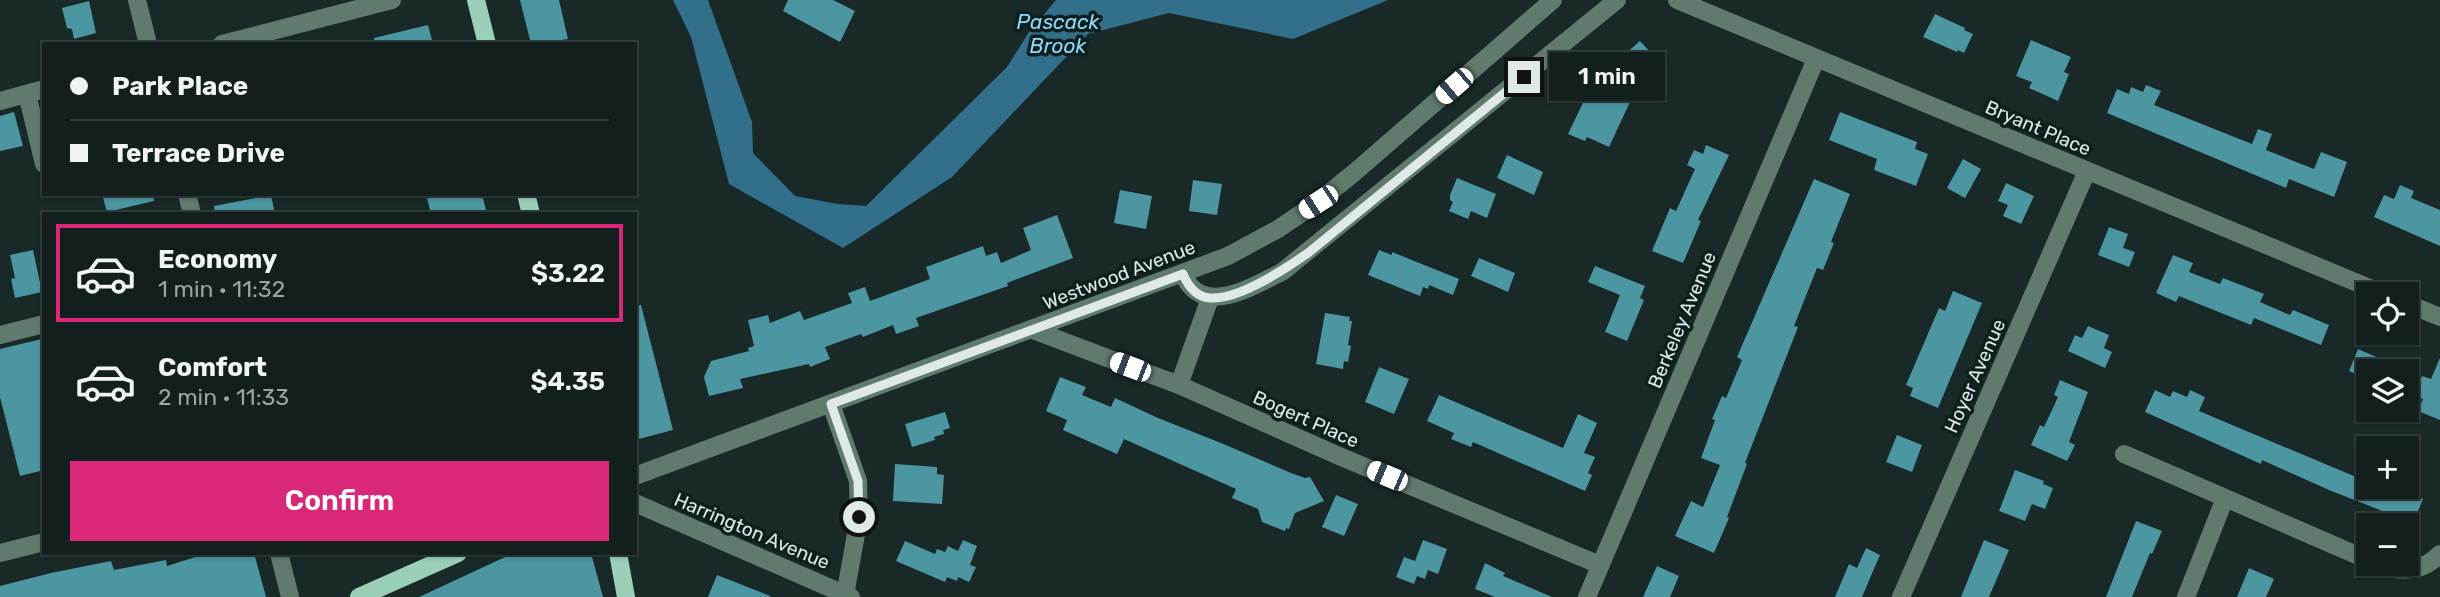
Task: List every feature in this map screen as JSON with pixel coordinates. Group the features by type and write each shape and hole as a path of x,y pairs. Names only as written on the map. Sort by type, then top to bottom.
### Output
{"main road":[{"path":"476,0 486,42"},
{"path":"359,597 454,555"},
{"path":"618,555 626,597"}],"street":[{"path":"137,0 148,42"},
{"path":"230,42 392,0"},
{"name":"Westwood Avenue","path":"637,475 1228,256 1278,229 1318,202 1553,0"},
{"path":"1183,274 1188,286 1197,294 1210,298 1226,296 1253,286 1290,265 1617,0"},
{"name":"Bryant Place","path":"1677,0 2356,282"},
{"name":"Berkeley Avenue","path":"1587,597 1816,58"},
{"path":"0,100 36,91 42,146"},
{"name":"Hoyer Avenue","path":"1901,597 2087,171"},
{"path":"1179,385 1210,298"},
{"path":"2419,308 2440,317"},
{"path":"0,335 42,324"},
{"name":"Bogert Place","path":"1033,330 1179,385 1339,456 1600,565"},
{"path":"831,404 858,481 859,517 848,596"},
{"path":"2124,454 2356,554"},
{"path":"2186,597 2225,498"},
{"name":"Harrington Avenue","path":"637,504 848,596"},
{"path":"0,553 42,542"},
{"path":"2419,568 2440,554"},
{"path":"280,555 290,597"}],"water":[{"name":"Pascack Brook","path":"673,0 708,0 752,122 753,153 795,196 866,206 1007,67 1029,32 1056,0 1388,0 1293,39 1169,13 1088,34 952,177 843,248 729,184 691,37"}],"building":[{"path":"520,0 559,0 568,39 562,42 530,42"},
{"path":"788,0 833,0 855,11 840,42 783,11"},
{"path":"89,1 96,33 74,39 72,29 67,28 62,8"},
{"path":"1935,14 1973,34 1964,53 1923,37"},
{"path":"428,25 432,42 375,42 374,38"},
{"path":"2031,40 2071,57 2064,72 2069,74 2058,101 2029,88 2032,82 2016,76"},
{"path":"1640,41 1663,66 1663,101 1627,101 1630,102 1609,147 1587,137 1585,141 1568,134 1592,84 1619,97 1616,62"},
{"path":"2146,85 2161,91 2154,105 2252,144 2258,129 2272,134 2266,150 2314,169 2321,152 2347,162 2334,197 2289,179 2286,188 2107,113 2117,89 2129,94 2131,87 2143,92"},
{"path":"14,112 23,146 0,151 0,116"},
{"path":"1840,112 1917,142 1915,149 1928,154 1916,186 1874,170 1877,159 1829,140"},
{"path":"1706,145 1729,155 1698,220 1701,221 1683,263 1652,251 1670,208 1676,211 1695,169 1687,165 1694,150 1703,154"},
{"path":"1507,155 1543,172 1534,195 1497,178"},
{"path":"1963,159 1981,169 1965,198 1947,188"},
{"path":"1457,178 1496,194 1487,218 1471,211 1468,219 1449,211 1453,202 1450,195"},
{"path":"1814,179 1850,194 1823,270 1817,268 1794,326 1798,327 1745,463 1747,464 1727,517 1729,518 1714,553 1675,536 1691,501 1703,507 1720,465 1701,458 1715,420 1712,419 1722,396 1726,398 1742,360 1737,357"},
{"path":"1193,180 1222,184 1217,215 1189,211"},
{"path":"2006,183 2034,196 2021,224 2003,216 2008,205 1998,201"},
{"path":"2400,185 2414,191 2411,198 2440,210 2440,246 2374,217 2384,195 2394,199"},
{"path":"1120,190 1152,196 1146,229 1114,223"},
{"path":"103,196 153,196 154,201 107,212"},
{"path":"271,196 275,212 215,212 214,206"},
{"path":"482,196 486,212 430,212 427,198"},
{"path":"1057,215 1073,258 1007,283 1008,286 916,318 919,326 896,334 893,325 863,337 861,334 825,347 830,359 810,367 809,364 740,379 743,388 709,396 704,377 711,361 749,351 748,348 754,346 748,320 768,315 770,323 800,311 804,320 852,303 848,293 865,287 870,301 930,279 926,267 983,246 986,256 997,252 1001,263 1031,250 1023,228"},
{"path":"2109,227 2128,234 2123,248 2135,252 2129,267 2098,255"},
{"path":"33,250 42,292 15,298 11,279 15,278 10,255"},
{"path":"1379,250 1392,255 1392,252 1459,279 1453,295 1429,285 1428,289 1423,287 1420,296 1368,275"},
{"path":"2173,255 2193,263 2189,272 2220,284 2223,278 2264,294 2260,302 2290,315 2293,310 2329,325 2321,345 2254,318 2251,325 2179,296 2176,302 2156,293"},
{"path":"1479,258 1515,273 1508,292 1471,276"},
{"path":"1595,266 1645,286 1640,298 1644,300 1627,341 1605,332 1620,295 1588,282"},
{"path":"1953,291 1982,303 1938,408 1910,396 1913,388 1906,385 1939,308 1945,311"},
{"path":"641,305 673,430 637,439 637,306"},
{"path":"1325,313 1350,317 1349,321 1352,321 1348,362 1344,361 1343,369 1316,364"},
{"path":"2088,326 2109,335 2104,348 2112,352 2105,368 2068,351 2075,335 2082,338"},
{"path":"42,339 42,470 20,476 0,397 0,349"},
{"path":"2358,349 2381,359 2356,359 2356,374 2349,371"},
{"path":"2440,358 2440,420 2419,411 2423,399 2419,397 2419,383 2422,376 2431,379"},
{"path":"1379,367 1409,379 1394,414 1365,402"},
{"path":"1060,377 1086,387 1082,395 1111,407 1115,398 1291,473 1310,477 1324,501 1295,513 1289,529 1286,528 1285,531 1262,522 1258,509 1232,498 1236,489 1124,439 1117,454 1063,430 1067,420 1046,411"},
{"path":"2060,380 2088,392 2069,442 2075,445 2067,461 2031,445 2040,425 2044,427 2058,397 2054,395"},
{"path":"2155,390 2170,397 2173,391 2187,397 2190,390 2205,397 2199,411 2356,477 2356,499 2423,499 2417,513 2388,513 2262,460 2261,464 2145,412"},
{"path":"1439,395 1563,448 1578,414 1597,423 1584,453 1595,457 1588,473 1592,475 1585,491 1473,442 1471,447 1451,439 1454,433 1427,421"},
{"path":"945,412 950,428 943,430 944,434 934,437 935,440 912,447 905,424"},
{"path":"1897,435 1922,445 1912,472 1886,462"},
{"path":"895,464 937,467 937,474 944,475 942,504 893,501"},
{"path":"2015,470 2044,481 2043,484 2053,488 2045,509 2032,504 2025,521 1999,511"},
{"path":"1336,495 1358,504 1344,536 1322,527"},
{"path":"2136,521 2162,531 2132,597 2106,597"},
{"path":"963,540 977,546 970,565 976,567 969,582 958,577 957,581 947,577 945,582 896,561 905,541 935,554 937,549 945,552 948,546 958,551"},
{"path":"1423,540 1447,549 1438,574 1428,570 1425,579 1417,576 1414,584 1396,577 1404,557 1415,561"},
{"path":"1984,540 2009,550 1989,597 1961,597"},
{"path":"1866,548 1880,555 1862,597 1835,597 1849,564 1857,568"},
{"path":"202,555 255,555 266,597 0,597 0,586 111,561 114,570 166,560 167,566"},
{"path":"510,555 592,555 603,597 419,597"},
{"path":"1485,563 1505,573 1503,576 1552,597 1495,597 1475,589"},
{"path":"1657,566 1679,576 1670,597 1643,597"},
{"path":"2249,568 2274,579 2266,597 2237,597"},
{"path":"717,575 770,596 770,597 708,597"}],"route":[{"path":"859,517 858,481 831,404 1183,274 1188,286 1197,294 1210,298 1226,296 1253,286 1282,272 1308,253 1524,77"}]}
